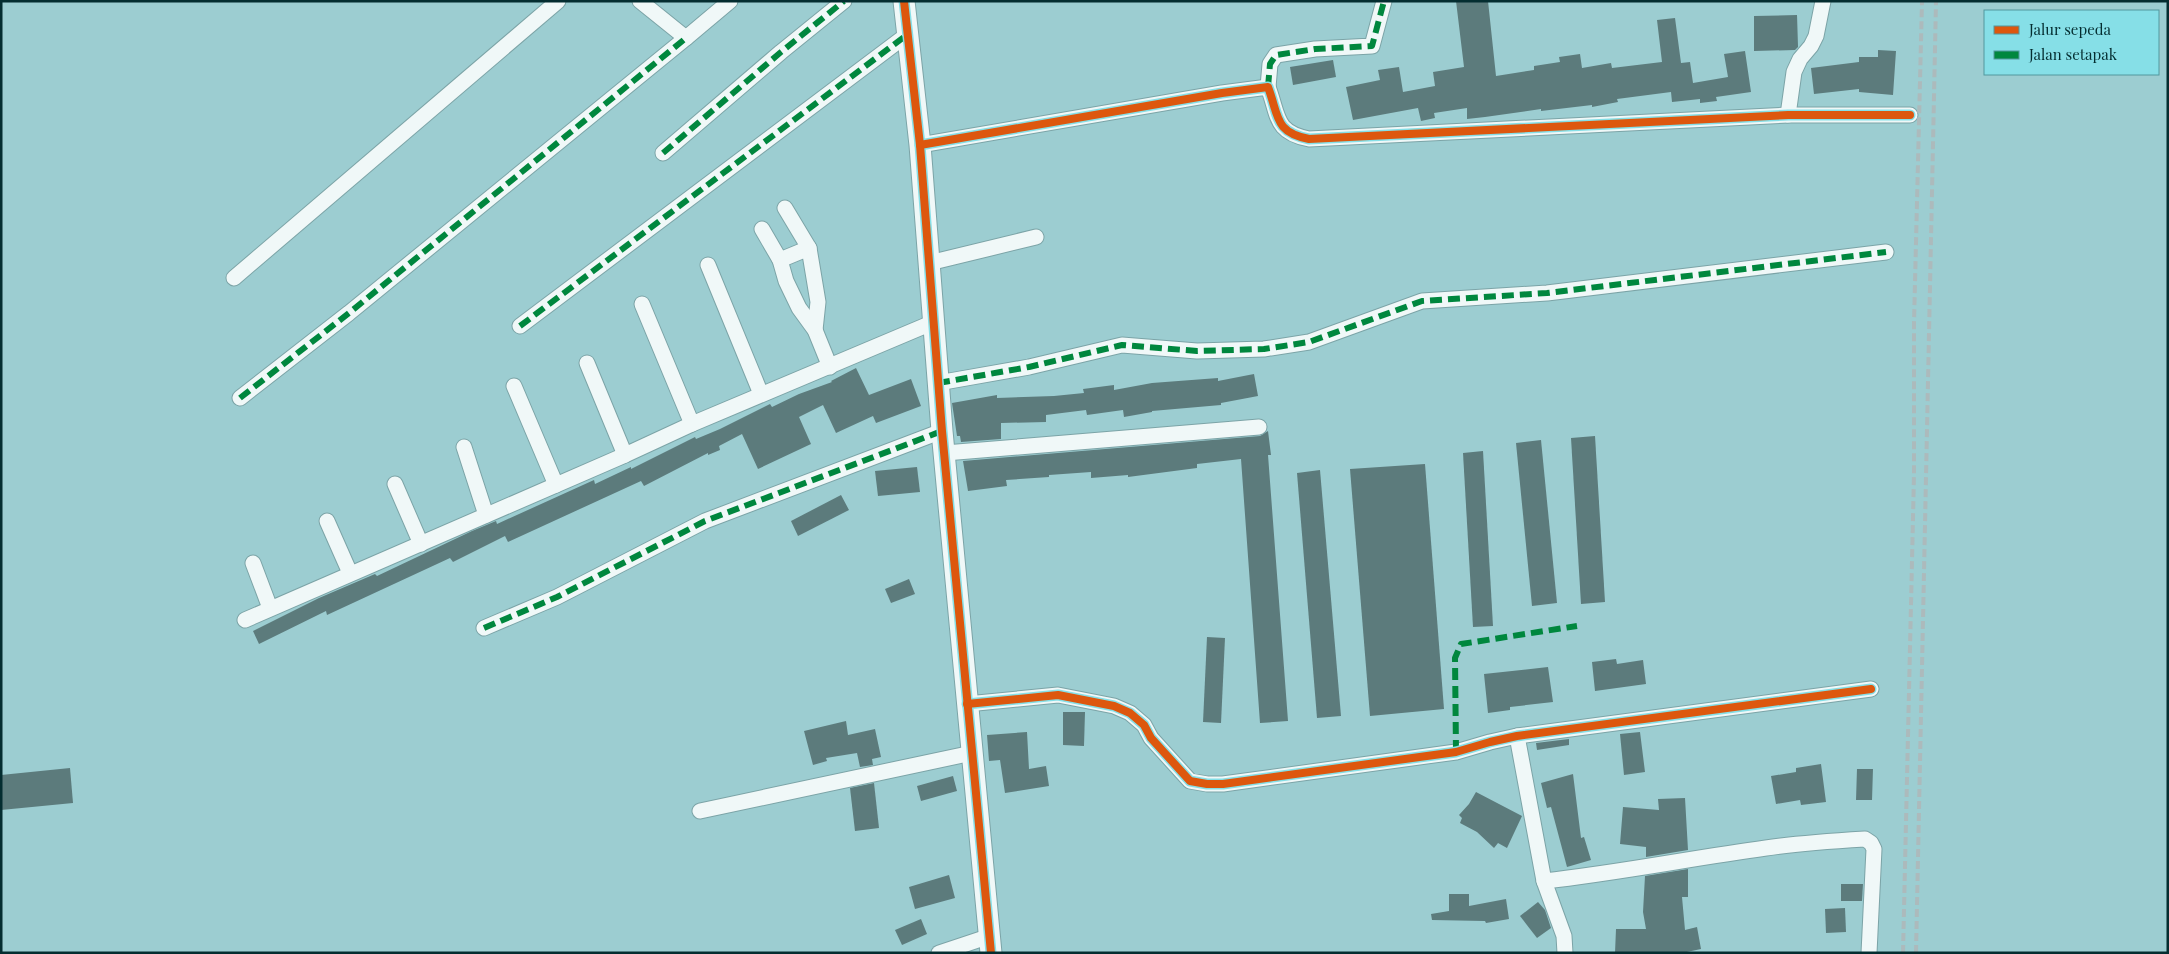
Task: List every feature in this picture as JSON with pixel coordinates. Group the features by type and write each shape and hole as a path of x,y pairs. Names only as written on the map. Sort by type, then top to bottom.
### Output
{"street":[{"path":"234,278 558,1"},
{"path":"640,1 686,38"},
{"path":"240,398 349,313 730,1"},
{"path":"663,153 844,1"},
{"path":"904,1 920,146 942,431 991,944 939,953"},
{"path":"1384,1 1372,46 1315,49 1276,55 1270,64 1268,87 1281,125 1288,133 1309,139 1788,115 1910,115"},
{"path":"1788,115 1794,72 1800,59 1811,46 1816,36 1823,1"},
{"path":"520,326 908,34"},
{"path":"920,146 1222,93 1268,87"},
{"path":"785,208 810,248 818,302 815,330"},
{"path":"762,229 780,260 786,281 799,308 815,330 830,367"},
{"path":"929,263 1036,237"},
{"path":"780,260 810,248"},
{"path":"938,383 1029,367 1122,345 1197,351 1264,349 1309,342 1422,301 1547,293 1886,252"},
{"path":"708,265 761,394"},
{"path":"642,304 692,424"},
{"path":"245,620 761,394 830,367 934,322"},
{"path":"587,363 625,455"},
{"path":"514,386 556,485"},
{"path":"945,453 1259,427"},
{"path":"484,628 557,598 705,521 942,431"},
{"path":"464,447 486,515"},
{"path":"395,484 421,544"},
{"path":"327,521 350,573"},
{"path":"252,563 270,608"},
{"path":"967,704 1058,695 1114,706 1130,713 1144,726 1151,738 1190,781 1222,784 1456,752 1517,736 1871,689"},
{"path":"1517,736 1544,881 1564,936 1565,953"},
{"path":"700,811 972,753"},
{"path":"1544,881 1602,874 1768,847 1865,838 1874,849 1869,953"}],"building":[{"path":"1456,1 1488,1 1496,76 1534,70 1534,66 1560,62 1559,57 1580,54 1582,68 1611,63 1612,68 1662,62 1657,20 1675,18 1681,63 1690,62 1693,83 1728,77 1724,54 1745,51 1751,92 1716,97 1717,101 1700,103 1700,99 1672,102 1671,92 1617,99 1618,102 1592,107 1592,105 1541,111 1541,109 1467,119 1467,108 1434,113 1435,118 1421,121 1418,108 1353,120 1346,87 1380,80 1378,70 1399,67 1403,92 1435,86 1433,72 1464,67"},
{"path":"1797,15 1798,47 1795,50 1754,51 1754,16"},
{"path":"1878,50 1896,51 1893,95 1859,92 1859,89 1814,94 1811,68 1859,62 1859,57 1878,57"},
{"path":"1333,60 1336,77 1293,85 1290,67"},
{"path":"856,368 869,395 911,379 921,406 876,423 873,416 836,433 823,405 799,417 811,444 758,469 742,434 719,446 720,450 708,455 708,453 644,486 641,481 508,542 505,536 453,562 450,558 327,615 326,611 259,644 253,631 319,598 375,574 377,576 472,531 496,521 497,524 594,480 595,484 631,467 631,469 695,437 696,439 720,429 770,404 772,407 799,394 832,382"},
{"path":"1254,374 1258,396 1221,403 1221,405 1152,411 1124,417 1123,410 1087,415 1086,410 1046,415 1046,422 1001,423 1001,439 961,442 960,436 957,436 952,403 997,395 997,398 1054,396 1084,393 1083,389 1114,385 1114,390 1152,383 1218,378 1218,381"},
{"path":"1268,431 1271,455 1268,455 1288,721 1260,723 1241,459 1197,464 1197,468 1128,477 1128,475 1091,478 1091,472 1006,480 1007,486 968,491 963,461 1260,436"},
{"path":"1595,436 1605,602 1581,604 1571,438"},
{"path":"1541,440 1557,603 1532,606 1516,443"},
{"path":"1483,451 1493,626 1473,627 1463,453"},
{"path":"1425,464 1444,709 1370,716 1350,469"},
{"path":"917,467 920,492 878,496 875,471"},
{"path":"1320,470 1341,716 1317,718 1297,473"},
{"path":"841,495 849,510 798,536 791,521"},
{"path":"909,579 915,594 891,603 885,589"},
{"path":"1207,637 1225,638 1221,723 1203,722"},
{"path":"1616,659 1617,664 1643,660 1646,684 1595,691 1592,662"},
{"path":"1548,667 1553,702 1510,707 1510,710 1488,713 1484,674"},
{"path":"1063,712 1085,712 1084,746 1063,745"},
{"path":"846,721 848,735 875,729 881,757 872,759 873,765 860,767 857,753 826,758 827,761 813,765 804,731"},
{"path":"1027,732 1029,769 1046,766 1049,786 1005,793 1000,760 989,761 987,735"},
{"path":"1640,732 1645,772 1624,775 1620,734"},
{"path":"1569,739 1569,745 1537,750 1536,743"},
{"path":"1821,764 1826,802 1801,805 1800,800 1776,804 1771,776 1796,772 1796,768"},
{"path":"70,768 73,803 1,810 1,775"},
{"path":"1857,769 1873,769 1872,800 1856,800"},
{"path":"1573,774 1581,838 1584,837 1591,860 1567,867 1551,807 1547,808 1541,783"},
{"path":"953,776 957,791 921,801 917,786"},
{"path":"874,783 879,828 855,831 850,788"},
{"path":"1476,792 1522,816 1507,848 1498,843 1494,848 1477,832 1460,823 1462,818 1459,815 1469,804"},
{"path":"1685,798 1688,850 1646,857 1646,847 1620,844 1623,807 1659,810 1658,799"},
{"path":"1688,869 1688,897 1682,897 1685,930 1697,927 1701,949 1682,953 1615,953 1616,929 1646,929 1643,912 1645,876"},
{"path":"949,875 955,898 915,909 909,887"},
{"path":"1841,884 1863,884 1862,901 1841,901"},
{"path":"1449,894 1469,894 1469,906 1506,899 1509,919 1486,923 1485,921 1432,920 1431,914 1449,911"},
{"path":"1538,902 1545,910 1551,928 1537,938 1520,916"},
{"path":"1845,908 1846,932 1826,933 1825,909"},
{"path":"921,919 927,934 902,945 895,930"}],"railway":[{"path":"1903,953 1914,474 1914,323 1922,1"},
{"path":"1916,953 1936,1"}],"marked path":[{"path":"663,153 844,1"},
{"path":"1268,87 1270,64 1276,55 1315,49 1372,46 1384,1"},
{"path":"520,326 908,34"},
{"path":"240,398 349,313 686,38"},
{"path":"938,383 1029,367 1122,345 1197,351 1264,349 1309,342 1422,301 1547,293 1886,252"},
{"path":"484,628 557,597 705,521 942,431"},
{"path":"1456,752 1455,658 1461,644 1577,626"}],"cycle path":[{"path":"904,1 920,145 942,431 991,953"},
{"path":"920,145 1222,93 1268,87 1277,114 1284,127 1289,132 1309,139 1788,115 1910,115"},
{"path":"967,704 1058,695 1114,706 1130,713 1144,725 1151,738 1190,781 1223,784 1456,752 1517,736 1871,689"}]}
